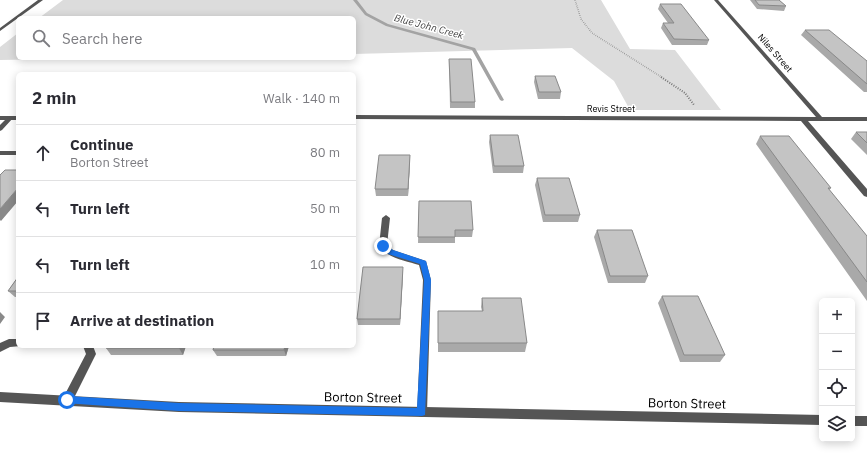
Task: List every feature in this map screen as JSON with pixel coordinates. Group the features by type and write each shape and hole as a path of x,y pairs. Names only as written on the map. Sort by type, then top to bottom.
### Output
{"street":[{"path":"19,16 41,0"},
{"name":"Niles Street","path":"716,0 820,118"},
{"path":"0,30 16,18"},
{"name":"Revis Street","path":"356,117 867,119"},
{"path":"0,118 16,118"},
{"path":"0,128 10,118"},
{"path":"802,118 867,194"},
{"path":"0,153 16,153"},
{"path":"386,218 383,246 390,252 423,263 427,280 422,412"},
{"path":"0,348 9,343 16,343"},
{"path":"67,400 91,354 89,348"},
{"name":"Borton Street","path":"0,397 179,407 819,420"},
{"path":"855,421 867,421"}],"path":[{"path":"575,0 581,19 592,33 685,93 701,118"}],"shaded area":[{"path":"63,0 601,0 630,49 675,50 721,110 630,110 614,81 572,48 356,54 356,16 42,16"},
{"path":"16,35 16,60 0,60 0,47"}],"building":[{"path":"755,0 779,0 786,6 759,5"},
{"path":"660,4 681,4 709,40 674,39 663,23 674,23"},
{"path":"805,30 829,30 867,61 867,84"},
{"path":"449,59 471,59 475,102 451,102"},
{"path":"535,76 555,76 561,92 539,92"},
{"path":"856,132 867,132 867,143"},
{"path":"490,135 518,135 524,166 494,166"},
{"path":"760,136 789,136 831,188 828,188 867,236 867,282"},
{"path":"379,155 410,155 408,189 375,189"},
{"path":"5,170 16,170 16,190 0,209 0,175"},
{"path":"537,178 569,178 580,215 545,215"},
{"path":"419,201 471,201 473,230 455,230 455,237 418,237"},
{"path":"597,230 632,230 648,276 610,276"},
{"path":"363,267 403,267 400,319 357,319"},
{"path":"16,280 16,291 8,291"},
{"path":"662,296 698,296 725,355 684,355"},
{"path":"482,298 521,298 527,343 438,343 438,311 483,311"},
{"path":"214,348 284,348 284,350 213,350"}],"waterway":[{"name":"Blue John Creek","path":"355,0 366,14 387,25 474,49 502,100"}],"route":[{"path":"67,400 179,407 422,412 427,280 423,263 406,256 390,252 383,246"}]}
